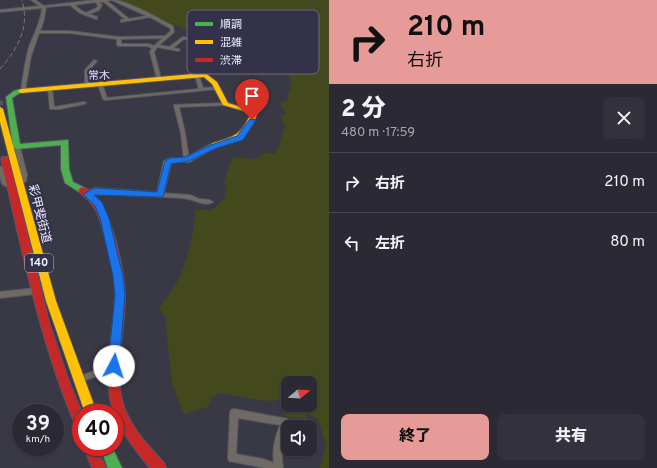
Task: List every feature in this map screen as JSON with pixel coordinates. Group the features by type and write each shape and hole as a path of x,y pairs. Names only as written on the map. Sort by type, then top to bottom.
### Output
{"main road":[{"path":"88,194 95,191 160,195 167,163 171,160 186,160 214,146 240,138 250,125 255,112 225,104 212,78 205,75 23,91 11,94 4,105 17,147 65,142 65,169 69,183 88,194 99,204 105,218 118,276 120,295 114,366 115,397 121,415 139,443 159,468"},
{"name":"彩甲斐街道","path":"4,105 14,184 36,291 44,322 73,404"},
{"name":"彩甲斐街道","path":"0,139 46,289 77,380 87,404"},
{"path":"94,456 99,468"},
{"path":"110,456 115,468"}],"street":[{"path":"33,0 44,7"},
{"path":"55,0 62,5"},
{"path":"104,0 128,20"},
{"path":"0,11 109,0"},
{"path":"114,0 172,27 173,31 165,37 152,52 159,79"},
{"path":"87,14 98,9 100,5 95,1"},
{"path":"71,4 96,18"},
{"path":"23,91 30,51 39,32 44,15 44,7"},
{"path":"122,21 151,16"},
{"path":"39,32 69,32 81,35 119,38 165,37"},
{"path":"137,45 138,37"},
{"path":"119,38 119,45 149,45 178,50"},
{"path":"170,48 182,38 187,38"},
{"path":"87,85 87,70 95,62"},
{"path":"197,76 201,90"},
{"path":"100,84 105,99 218,88"},
{"path":"50,89 52,108 62,108 70,104 84,103"},
{"path":"186,160 183,133 176,106 225,104"},
{"path":"0,168 5,184 14,184 24,180 17,147"},
{"path":"160,195 190,197 210,202"},
{"path":"0,295 36,291"},
{"path":"77,380 114,366"},
{"path":"276,468 263,462 232,458 234,413 285,422 277,443 276,451 279,468"}],"green space":[{"path":"117,0 329,0 329,468 320,468 326,445 318,419 307,414 305,419 285,416 284,412 317,412 317,376 281,376 281,403 280,400 262,401 221,393 212,397 208,407 184,414 172,385 165,317 159,308 175,285 184,267 194,226 195,209 212,210 224,199 227,185 224,183 232,157 255,159 266,152 275,154 279,147 285,126 280,116 286,114 280,103 288,100 287,94 289,93 291,82 288,74 319,74 319,10 187,10 187,30"}],"railway":[{"path":"0,69 12,53 21,37 24,20 22,0"}],"traffic: fast":[{"path":"21,91 16,92 9,97 17,147 65,142 65,169 69,183 82,190"},
{"path":"88,194 95,191 160,195 167,163 171,160 186,160 216,145"},
{"path":"110,456 115,468"}],"traffic: slow":[{"path":"21,91 205,75 215,83 225,104 255,112 245,132 237,138 216,145"},
{"path":"0,109 51,301 88,404"}],"traffic: jam":[{"path":"5,159 44,322 64,384 72,404"},
{"path":"82,190 93,199 103,215 118,272 120,308 114,360 114,386 116,399 127,428 159,468"},
{"path":"94,456 99,468"}],"district":[{"name":"常木","path":"99,76"}],"route":[{"path":"114,366 120,295 118,276 105,218 99,204 88,194 95,191 160,195 167,163 171,160 186,160 214,146 240,138 252,120"}]}
